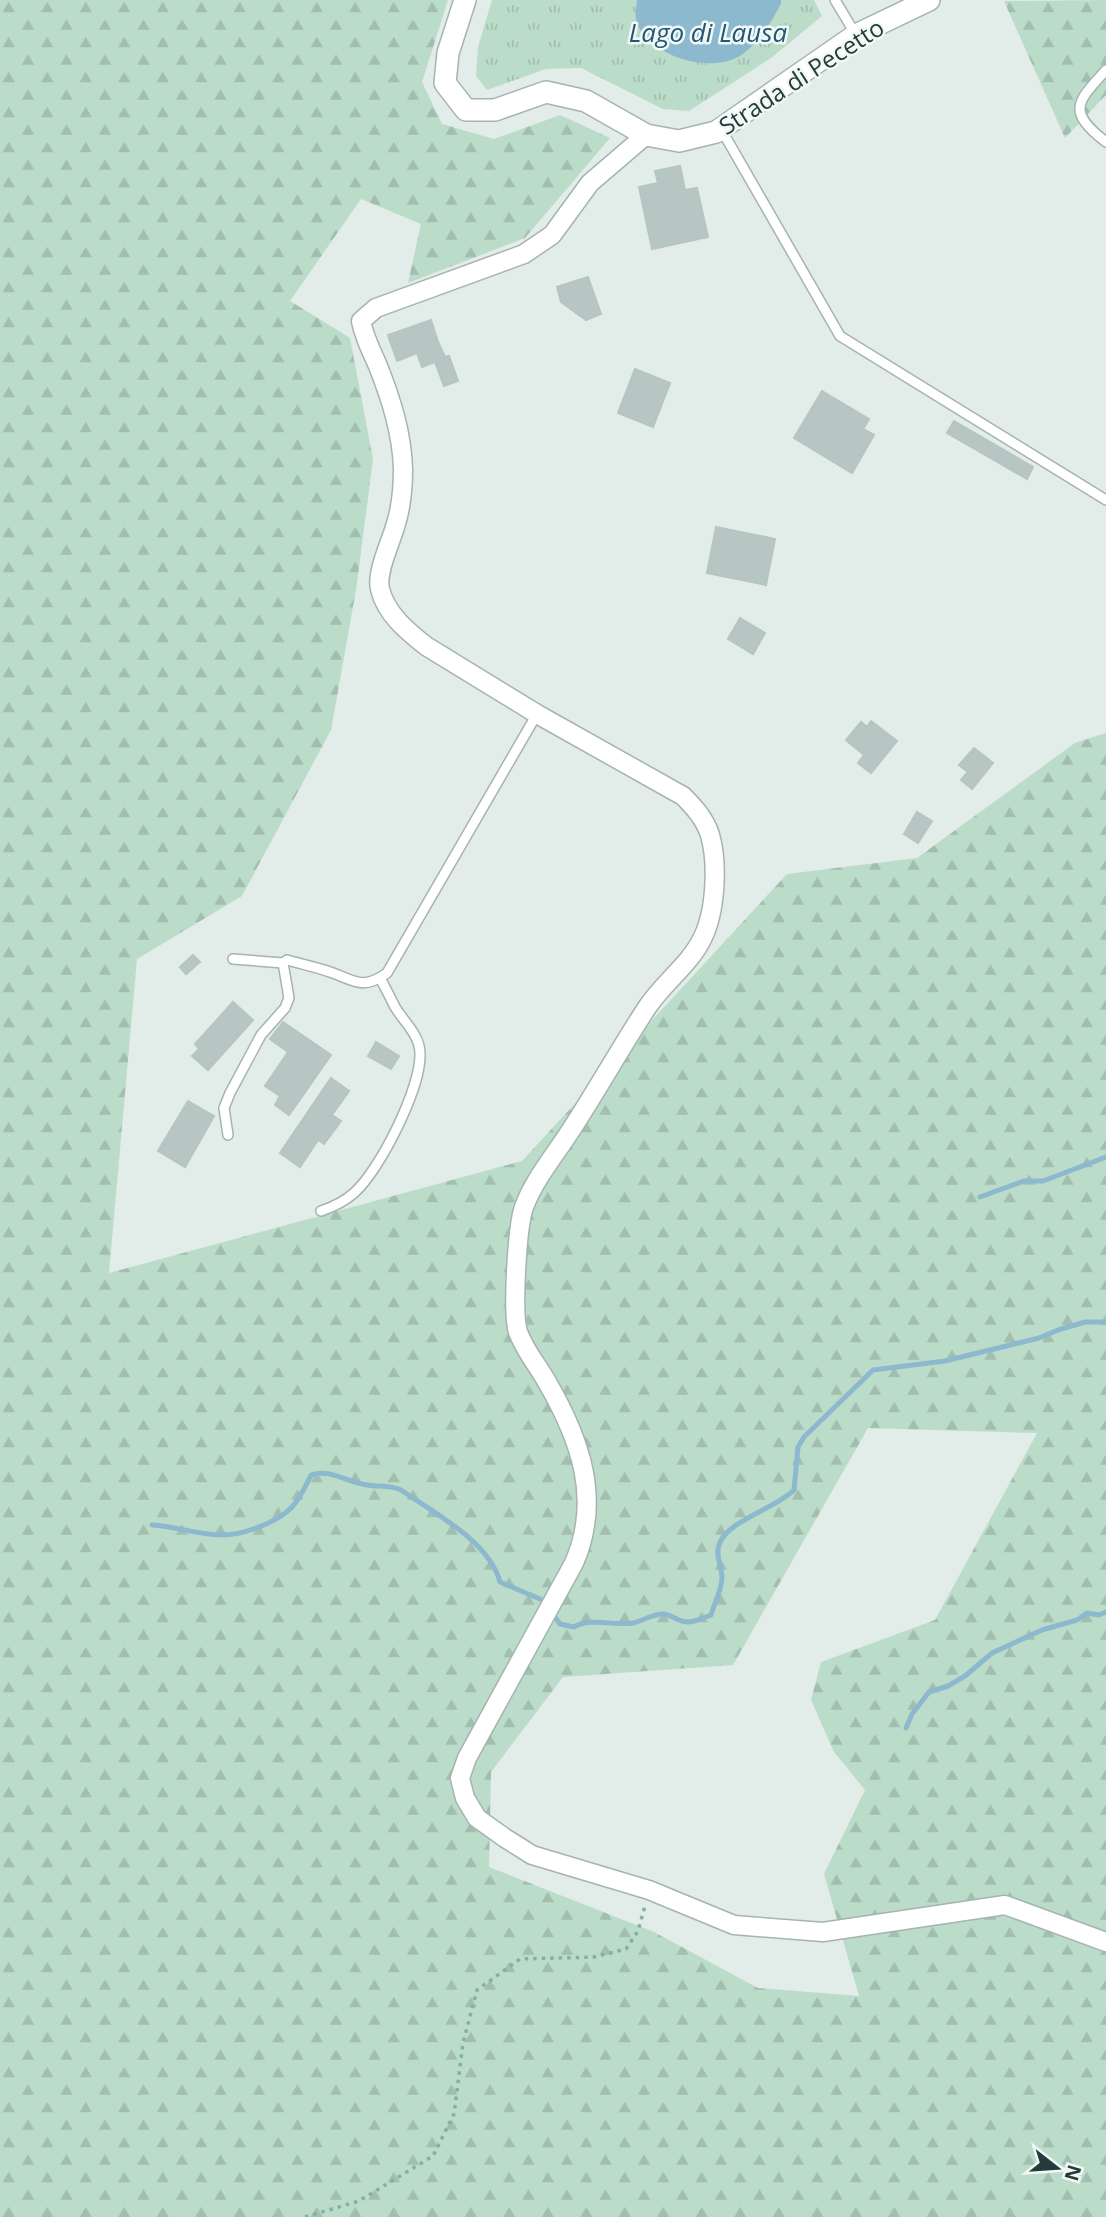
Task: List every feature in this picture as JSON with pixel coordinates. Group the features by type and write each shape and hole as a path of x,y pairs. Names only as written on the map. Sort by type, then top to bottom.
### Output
{"street":[{"name":"Strada di Pecetto","path":"465,0 449,53 445,83 466,110 495,110 546,92 586,101 646,135 679,141 716,132 856,35 929,0"},
{"path":"646,135 590,183 552,235 524,254 376,308 361,321 364,337 392,404 401,437 402,493 396,524 380,572 379,587 394,618 410,634 537,714 683,796 700,814 710,834 715,874 708,923 702,939 647,1007 570,1133 535,1183 523,1208 514,1310 517,1329 524,1346 567,1416 587,1488 586,1525 582,1545 574,1563 467,1758 460,1778 465,1798 477,1818 532,1855 649,1890 734,1925 823,1932 1005,1905 1106,1942"}],"lane":[{"path":"835,0 856,35"},
{"path":"1106,70 1081,97 1080,113 1092,131 1106,142"},
{"path":"720,129 840,336 1106,500"},
{"path":"233,959 283,963 287,960 333,973 349,981 376,981 387,973 537,714"},
{"path":"228,1135 224,1108 230,1094 261,1035 285,1008 289,998 283,963"},
{"path":"321,1211 342,1202 362,1184 408,1108 413,1090 420,1054 418,1042 380,978"}],"path":[{"path":"305,2217 359,2201 433,2156 454,2113 463,2043 477,1990 520,1959 594,1956 626,1949 638,1931 649,1890"}],"green space":[{"path":"0,0 448,0 422,82 442,124 494,139 560,115 610,138 525,238 408,283 421,224 361,199 290,301 350,338 373,459 356,590 331,730 242,896 137,959 109,1273 522,1161 787,874 917,858 1075,743 1106,733 1106,2217 0,2217","holes":["868,1428 1037,1433 935,1620 821,1662 811,1700 834,1752 865,1790 824,1874 859,1996 758,1988 654,1932 489,1867 491,1772 563,1677 733,1665"]},
{"path":"492,0 814,0 822,16 771,58 689,111 663,109 581,68 546,69 487,90 476,76 478,47"},
{"path":"1106,0 1106,95 1065,138 1004,1"}],"water":[{"name":"Lago di Lausa","path":"637,0 781,0 781,3 751,47 726,62 712,63 683,59 656,46 638,26"}],"building":[{"path":"680,166 685,190 697,188 708,237 652,249 639,187 658,183 655,171"},
{"path":"588,277 601,314 586,320 561,302 557,287"},
{"path":"431,320 438,342 445,357 449,356 458,381 444,386 435,362 422,367 417,353 397,361 388,335"},
{"path":"635,369 670,383 653,427 618,413"},
{"path":"822,391 869,419 863,429 874,435 852,473 794,438"},
{"path":"954,421 1033,467 1027,479 947,433"},
{"path":"716,527 775,539 766,585 707,573"},
{"path":"740,618 765,633 753,654 728,639"},
{"path":"871,721 897,741 871,773 858,763 864,755 846,740 861,722 867,727"},
{"path":"974,748 993,763 972,789 961,780 968,772 959,765"},
{"path":"917,812 932,821 918,843 904,834"},
{"path":"193,955 200,962 186,974 180,967"},
{"path":"233,1002 253,1020 208,1070 192,1056 199,1049 195,1044"},
{"path":"283,1022 331,1055 289,1115 275,1105 280,1096 265,1086 288,1052 270,1039"},
{"path":"376,1042 399,1056 391,1069 368,1056"},
{"path":"331,1078 349,1091 332,1115 341,1121 324,1144 318,1140 300,1167 280,1153"},
{"path":"188,1101 214,1116 185,1167 158,1151"}],"waterway":[{"path":"980,1197 1024,1181 1043,1181 1106,1157"},
{"path":"555,1617 560,1624 574,1627 595,1622 633,1623 660,1614 687,1622 711,1615 722,1582 718,1553 723,1537 741,1522 794,1490 798,1447 804,1437 873,1370 945,1361 1039,1338 1085,1322 1106,1322"},
{"path":"152,1525 213,1535 249,1530 277,1519 300,1497 311,1475 325,1473 360,1484 401,1490 473,1541 494,1567 500,1582 540,1599"},
{"path":"906,1728 912,1714 929,1692 948,1686 965,1676 992,1653 1042,1630 1077,1620 1087,1613 1099,1615 1106,1612"}]}
